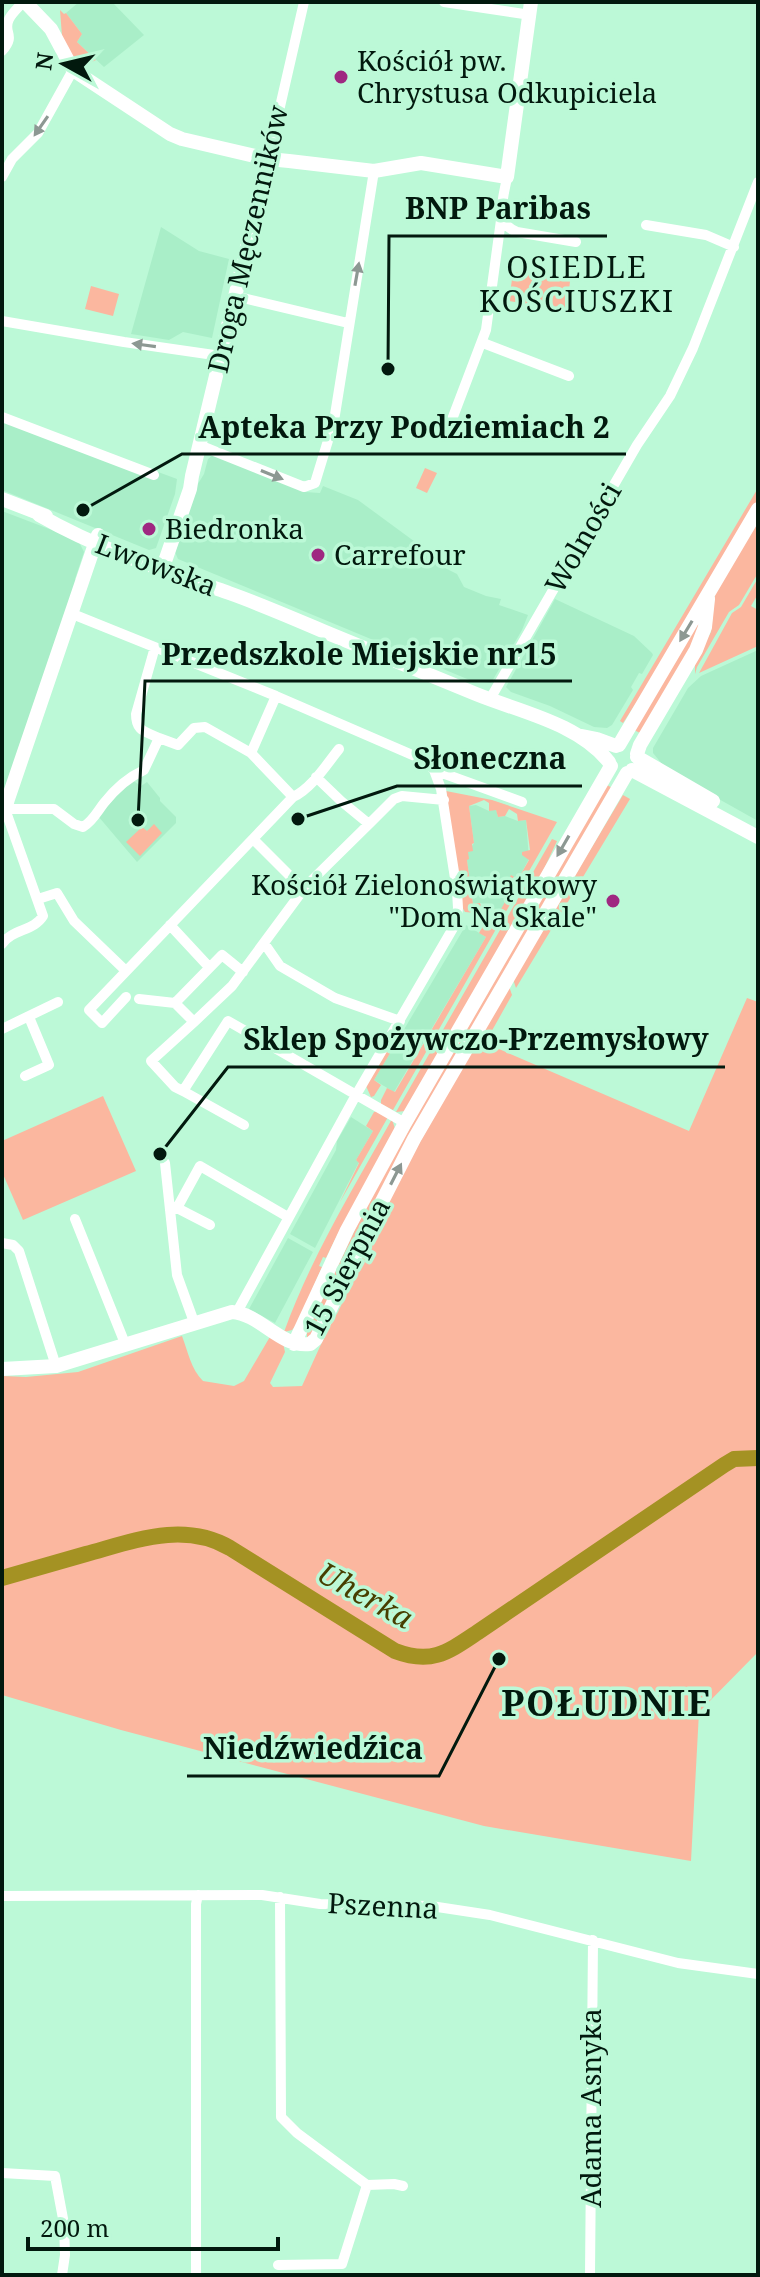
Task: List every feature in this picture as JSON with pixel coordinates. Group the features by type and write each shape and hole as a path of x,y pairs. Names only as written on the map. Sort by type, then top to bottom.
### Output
{"street":[{"path":"2,51 11,38 9,20 24,2 51,29 73,70 182,139 268,159 374,171 421,163 507,177"},
{"name":"Droga Męczenników","path":"160,564 189,494 304,2"},
{"path":"444,2 528,8 486,330 451,422"},
{"path":"2,177 12,159 38,133 73,70"},
{"path":"199,445 304,487 315,483 334,421 374,171"},
{"name":"Wolności","path":"490,699 637,445 665,404 693,348 758,182"},
{"path":"502,213 502,221 508,229 576,242"},
{"path":"646,225 706,235 734,247"},
{"path":"235,296 348,323"},
{"path":"2,321 221,356"},
{"path":"483,343 569,376"},
{"path":"2,417 154,475"},
{"name":"Lwowska","path":"2,499 554,723 595,743 629,746 638,766 616,771 595,743"},
{"name":"15 Sierpnia","path":"638,766 632,779 618,789 414,1139 316,1339 310,1344 294,1344 347,1230 602,779 610,764 610,753 618,746 758,509"},
{"path":"2,944 8,936 41,920 43,913 3,809 97,538"},
{"path":"708,594 701,639 645,739 638,766 756,828"},
{"path":"70,613 276,696 424,760 434,770 522,802"},
{"path":"155,647 136,714 136,724 141,730 178,745 194,728 205,727 251,753 293,797"},
{"path":"251,753 276,696"},
{"path":"602,779 595,743 628,729"},
{"path":"3,809 54,809 83,827 132,776 144,770 159,738"},
{"path":"126,997 102,1023 89,1010 293,797 301,793 339,749"},
{"path":"237,1312 270,1261 288,1217 330,1150 356,1095 456,923 457,891 444,800 434,770"},
{"path":"316,777 369,824"},
{"path":"244,1125 175,1087 151,1061 232,986 303,889 394,799 402,796 444,800"},
{"path":"253,839 303,889"},
{"path":"38,899 57,893 74,921 126,971"},
{"path":"170,925 209,967"},
{"path":"264,943 280,966 324,992 400,1021"},
{"path":"175,1003 222,955 243,972"},
{"path":"139,999 175,1003 194,1022"},
{"path":"2,1029 58,1002"},
{"path":"209,1008 405,1123"},
{"path":"25,1076 49,1065 29,1017"},
{"path":"183,1091 228,1021"},
{"path":"165,1163 174,1209 177,1275 194,1322"},
{"path":"174,1209 200,1166 288,1217"},
{"path":"174,1209 210,1225"},
{"path":"75,1219 126,1346"},
{"path":"2,1243 13,1245 19,1251 56,1366"},
{"path":"2,1369 56,1366 227,1312 237,1312 294,1344"},
{"path":"196,2275 198,1895"},
{"name":"Pszenna","path":"2,1896 262,1895 320,1904 431,1906 490,1915 678,1963 758,1974"},
{"path":"280,1897 281,2117 297,2133 367,2185 403,2186"},
{"name":"Adama Asnyka","path":"590,2275 593,1940"},
{"path":"2,2173 55,2176 64,2224 62,2275"},
{"path":"278,2265 342,2264 367,2185"}],"shaded area":[{"path":"79,2 112,2 144,35 104,67 77,42 82,34 66,13"},
{"path":"60,10 82,34 77,42 96,60 73,70 63,49"},
{"path":"161,227 199,251 229,259 212,338 183,332 169,340 131,334"},
{"path":"513,272 570,281 567,311 509,301"},
{"path":"91,286 119,294 113,316 85,309"},
{"path":"2,414 177,479 175,494 156,548 149,550 2,490"},
{"path":"214,454 305,492 320,493 323,486 358,500 422,547 447,556 443,567 457,574 464,587 501,599 499,605 528,615 491,683 472,681 178,559 175,552 196,487 208,459"},
{"path":"425,468 437,473 427,493 416,488"},
{"path":"758,488 758,500 664,660 623,723 620,721"},
{"path":"2,511 78,540 84,552 75,579 77,581 2,798"},
{"path":"758,520 758,573 739,605 729,612 695,674 695,662 711,632 715,594"},
{"path":"758,578 758,594 751,606 758,610 758,646 699,673 732,613 741,607"},
{"path":"555,599 634,636 653,655 642,674 639,673 631,687 633,690 612,725 607,728 594,727 511,692 506,687"},
{"path":"701,617 701,630 642,734 634,730"},
{"path":"758,650 758,821 667,770 653,753 653,748 688,688 701,676"},
{"path":"132,780 141,786 147,782 176,817 176,823 137,862 98,816"},
{"path":"604,783 612,788 317,1330 307,1338 366,1206"},
{"path":"446,791 492,800 557,822 393,1110 381,1104 387,1088 395,1092 486,937 479,933 492,908 500,911 512,889 506,885 511,875 518,879 529,860 522,855 522,852 530,850 526,820 518,821 517,814 509,809 505,816 498,817 496,810 489,811 489,803 484,800 469,806 474,843 467,860 473,904 480,903 482,908 476,913 465,912"},
{"path":"623,795 630,799 516,988 513,979"},
{"path":"476,805 489,811 496,809 498,817 526,820 529,859 500,912 481,903 473,904 467,860 474,843 469,806"},
{"path":"154,824 162,833 140,856 126,842 142,827 147,831"},
{"path":"552,839 557,841 537,884 405,1111 396,1112"},
{"path":"466,925 486,937 394,1092 374,1080"},
{"path":"509,986 512,995 485,1043 689,1131 747,998 758,1002 758,1652 699,1712 691,1861 484,1826 121,1730 2,1695 2,1376 78,1372 182,1336 193,1366 203,1381 234,1386 244,1381 271,1335 283,1343 285,1352 270,1383 273,1387 302,1386 388,1198"},
{"path":"390,1042 395,1045 374,1080 381,1085 371,1097 366,1086"},
{"path":"103,1096 136,1171 23,1220 2,1172 2,1141"},
{"path":"377,1111 388,1117 340,1202 359,1163 356,1160 373,1131 366,1126"},
{"path":"351,1117 373,1131 315,1248 290,1234"},
{"path":"392,1119 395,1129 326,1258 323,1257 319,1266 322,1267 297,1324 292,1330 284,1332 320,1250"},
{"path":"288,1238 313,1252 275,1323 249,1309"}],"waterway":[{"name":"Uherka","path":"2,1578 140,1539 194,1536 230,1548 395,1651 419,1657 430,1656 467,1639 724,1465 734,1459 758,1458"}],"place":[{"name":"Kościół pw. Chrystusa Odkupiciela","path":"341,77"},
{"name":"BNP Paribas","path":"388,369"},
{"name":"Apteka Przy Podziemiach 2","path":"83,510"},
{"name":"Biedronka","path":"149,529"},
{"name":"Carrefour","path":"318,555"},
{"name":"Słoneczna","path":"298,819"},
{"name":"Przedszkole Miejskie nr15","path":"138,820"},
{"name":"Kościół Zielonoświątkowy \"Dom Na Skale\"","path":"613,901"},
{"name":"Sklep Spożywczo-Przemysłowy","path":"160,1154"},
{"name":"Niedźwiedźica","path":"499,1659"}],"district":[{"name":"OSIEDLE KOŚCIUSZKI","path":"577,285"},
{"name":"POŁUDNIE","path":"607,1703"}]}
